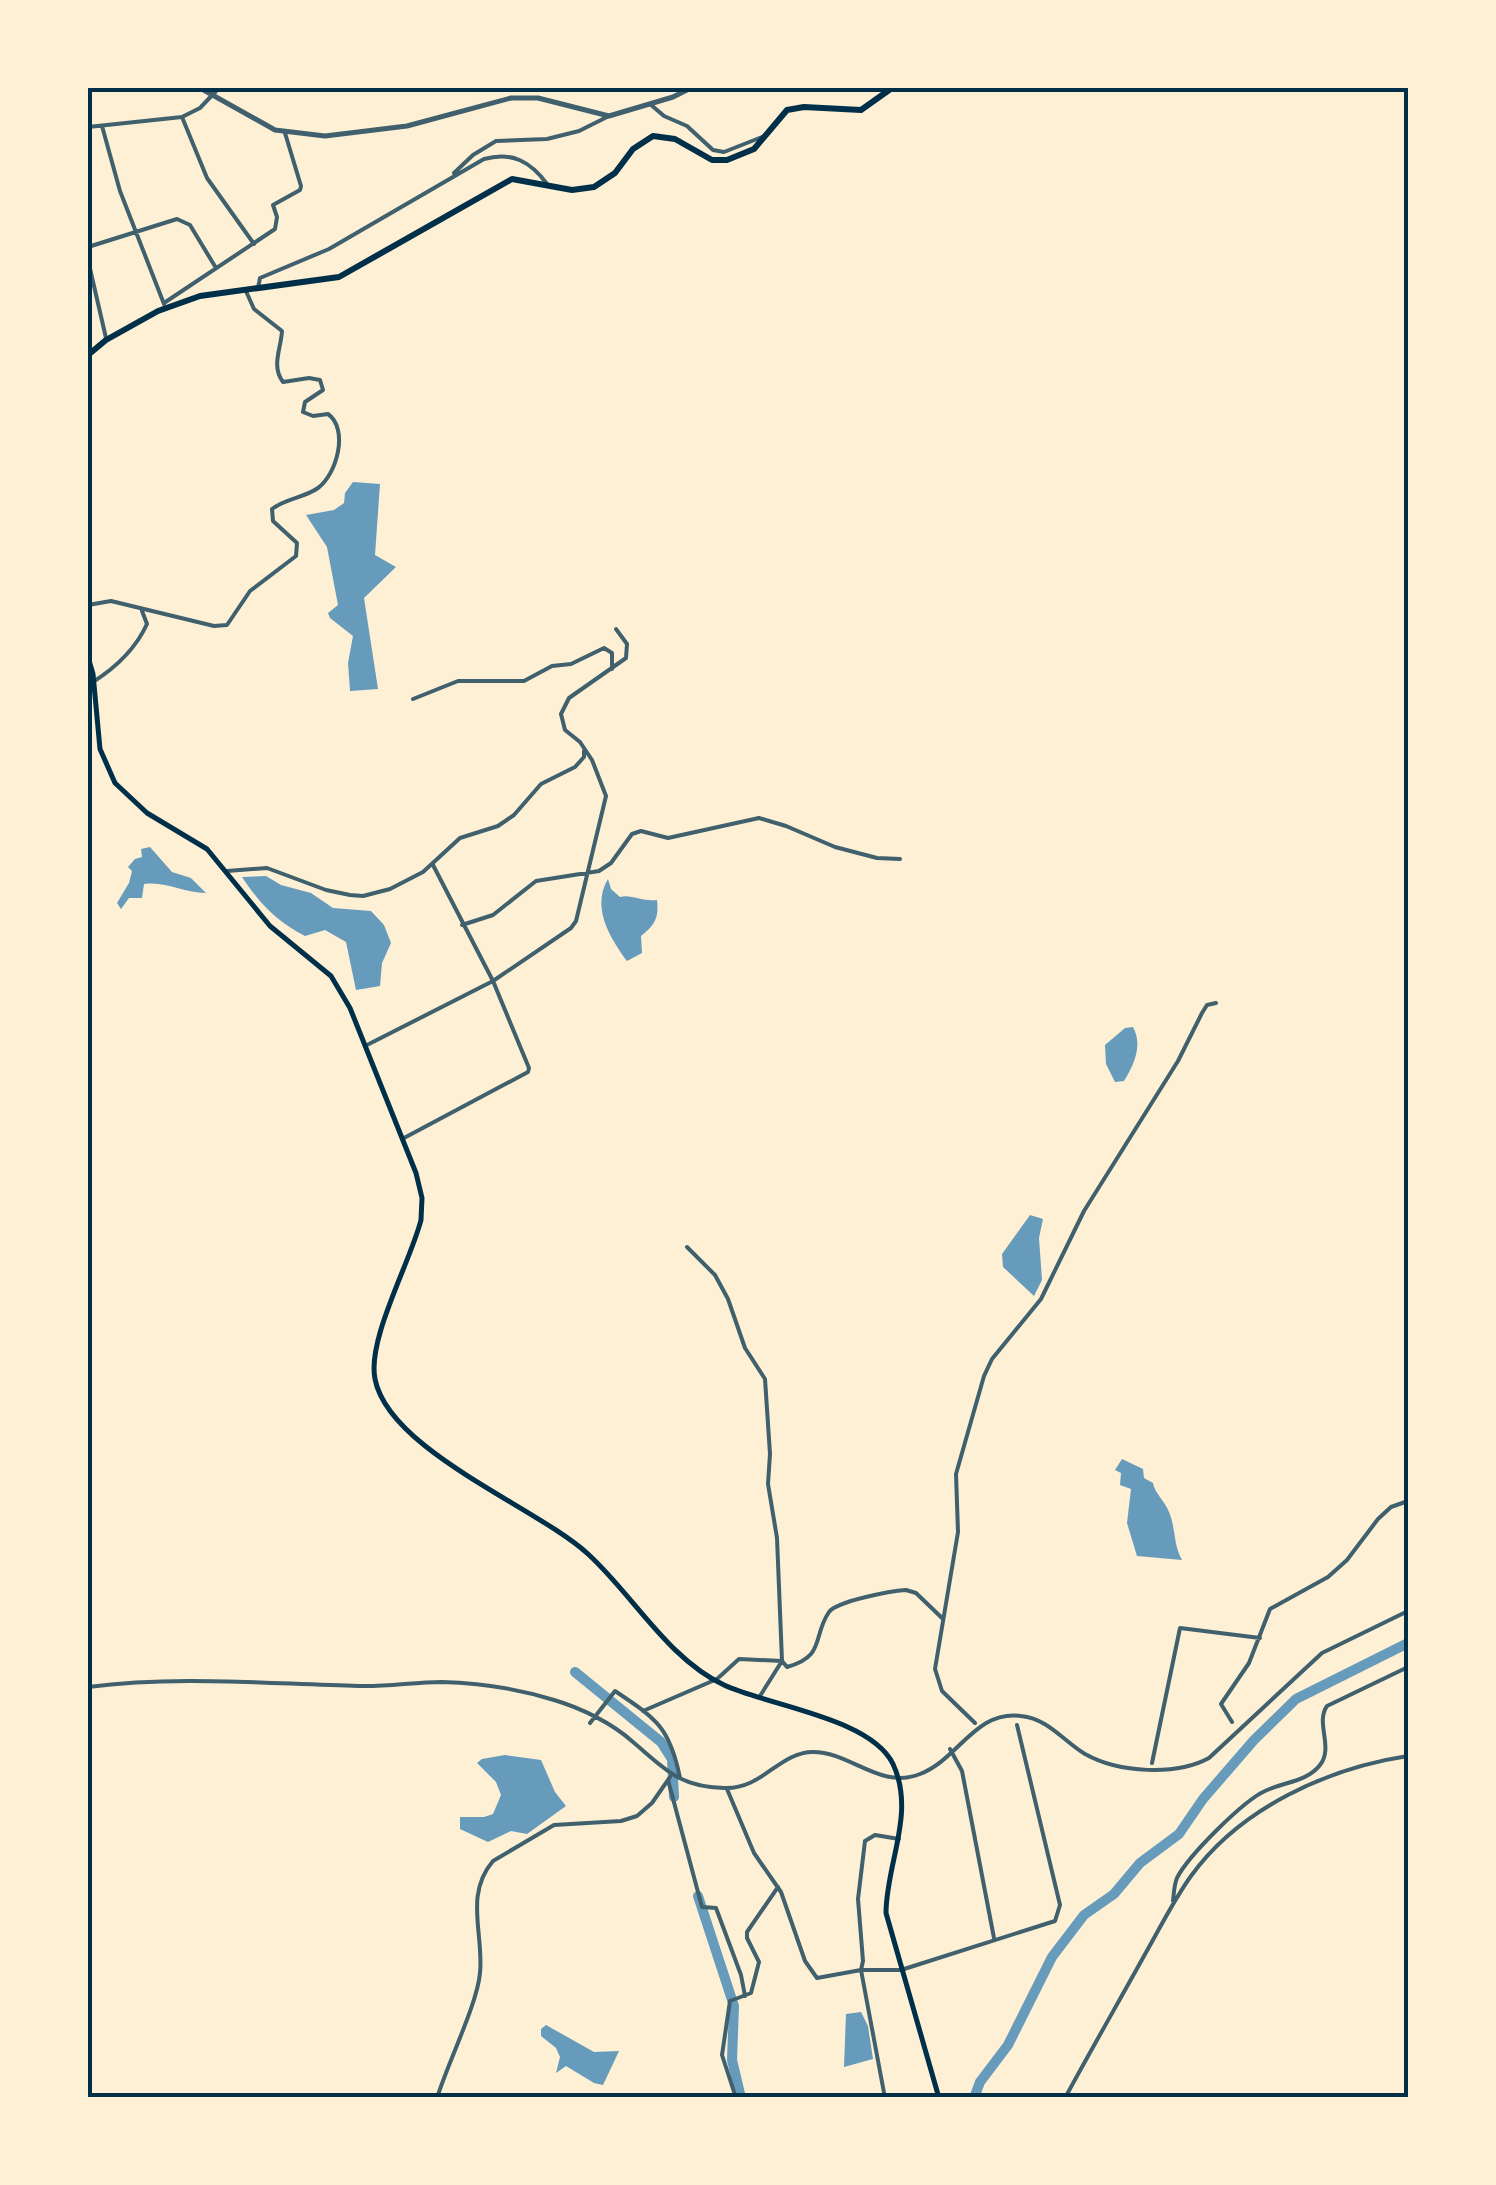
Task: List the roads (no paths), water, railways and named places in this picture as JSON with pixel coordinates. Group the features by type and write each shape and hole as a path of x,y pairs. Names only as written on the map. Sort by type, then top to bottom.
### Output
{"main road":[{"path":"90,352 165,306 200,296 338,277 371,262 512,179 572,190 594,187 614,174 633,149 653,136 675,139 702,156 721,160 741,156 754,149 787,110 804,107 851,112 892,88"},
{"path":"88,657 100,749 115,782 132,802 206,849 270,926 332,976 345,998 420,1186 422,1210 376,1347 374,1376 382,1401 410,1432 460,1470 589,1555 688,1661 715,1680 758,1698 865,1735 891,1760 898,1778 902,1814 886,1889 886,1913 939,2098"}],"street":[{"path":"200,88 254,120 285,133 326,136 407,126 511,98 538,98 610,116"},
{"path":"88,128 182,117 200,108 219,88"},
{"path":"447,180 474,155 496,142 547,139 579,131 691,88"},
{"path":"650,104 664,116 688,126 713,150 724,152 764,136"},
{"path":"182,117 207,178 254,244"},
{"path":"102,126 110,162 165,306 275,229 273,204 300,190 285,133"},
{"path":"258,288 260,278 329,249 484,159 500,155 525,162 547,184"},
{"path":"88,247 171,220 184,220 216,268"},
{"path":"88,260 106,340"},
{"path":"88,604 110,601 227,626 250,591 296,556 297,544 273,521 272,508 320,487 332,468 338,428 328,414 306,415 302,406 323,390 323,383 315,378 282,382 276,371 282,331 254,309 245,289"},
{"path":"94,682 124,657 145,629 146,619 138,608"},
{"path":"364,1046 493,981 572,928 606,796 592,760 562,722 563,706 628,653 626,640 616,630"},
{"path":"413,699 458,681 524,681 552,666 580,661 604,648 612,653 612,669"},
{"path":"227,870 268,868 326,890 363,896 407,882 432,865 448,846 498,826 514,815 547,779 574,767 584,757 580,742"},
{"path":"462,925 493,915 536,881 588,874 612,863 624,842 642,831 668,838 758,818 835,847 877,858 900,859"},
{"path":"401,1139 530,1068 493,981 432,865"},
{"path":"975,1724 950,1702 938,1684 935,1669 958,1532 956,1474 992,1359 1040,1299 1084,1211 1178,1061 1207,1006 1216,1003"},
{"path":"688,1248 714,1275 728,1299 745,1348 765,1379 768,1484 777,1538 782,1661 758,1698"},
{"path":"1232,1722 1221,1704 1249,1663 1270,1609 1328,1577 1347,1560 1378,1518 1391,1507 1408,1501"},
{"path":"643,1711 715,1680 740,1659 782,1661 787,1666 808,1658 820,1640 828,1614 841,1602 906,1590 916,1592 942,1618"},
{"path":"670,1778 726,1789 745,1786 792,1758 815,1752 880,1776 898,1778 926,1772 987,1721 1019,1716 1045,1723 1097,1760 1128,1766 1188,1767 1220,1749 1322,1654 1408,1611"},
{"path":"1152,1763 1180,1628 1260,1638"},
{"path":"1173,1906 1178,1875 1228,1819 1254,1796 1317,1769 1326,1748 1322,1712 1327,1706 1408,1667"},
{"path":"88,1688 178,1680 363,1686 455,1683 536,1695 592,1720 632,1741 670,1778 702,1907 711,1908 741,1975 745,1996"},
{"path":"592,1720 615,1691 664,1730 673,1744 680,1780"},
{"path":"726,1789 754,1853 778,1887 812,1974 817,1978 860,1970 901,1970 1055,1921 1060,1905 1017,1725"},
{"path":"951,1750 962,1771 994,1938"},
{"path":"1065,2098 1173,1906 1205,1859 1277,1801 1300,1788 1337,1773 1408,1756"},
{"path":"437,2098 480,1972 477,1889 486,1869 492,1861 554,1825 638,1816 670,1778"},
{"path":"885,2098 860,1970 863,1961 858,1899 865,1842 875,1835 899,1839"},
{"path":"736,2098 722,2055 734,2000 751,1993 759,1962 747,1932 778,1887"}],"water":[{"path":"353,482 380,484 375,555 396,567 364,598 378,689 350,691 348,663 353,636 328,613 338,605 327,547 306,515 334,510 344,503 345,493"},
{"path":"150,847 172,872 191,878 206,893 144,884 142,898 129,898 121,909 117,903 129,883 132,871 128,867 142,857 141,849"},
{"path":"266,876 281,885 311,893 333,908 371,911 384,925 391,943 382,963 380,986 356,990 346,942 325,930 305,936 295,931 269,911 242,877"},
{"path":"608,879 611,889 620,897 657,900 655,921 641,936 642,953 627,961 609,932 602,911 601,900"},
{"path":"1133,1027 1137,1041 1134,1062 1124,1081 1115,1082 1106,1064 1105,1045 1125,1028"},
{"path":"1030,1215 1043,1219 1039,1238 1042,1280 1034,1296 1003,1267 1002,1254"},
{"path":"1122,1459 1143,1469 1144,1478 1153,1483 1169,1512 1182,1560 1137,1556 1127,1523 1131,1489 1120,1485 1121,1473 1115,1470"},
{"path":"505,1755 541,1760 566,1806 527,1834 511,1831 488,1842 460,1829 460,1817 493,1814 501,1795 496,1782 477,1763"},
{"path":"861,2012 868,2026 873,2059 844,2067 846,2014"},
{"path":"546,2025 594,2052 619,2051 603,2085 566,2066 556,2073 560,2057 556,2048 541,2036"}],"waterway":[{"path":"974,2098 980,2082 1008,2045 1052,1957 1084,1915 1114,1894 1140,1863 1179,1834 1203,1799 1254,1740 1296,1699 1408,1643"},
{"path":"575,1672 661,1742 672,1759 674,1797"},
{"path":"698,1896 734,2006 732,2060 741,2098"}]}
